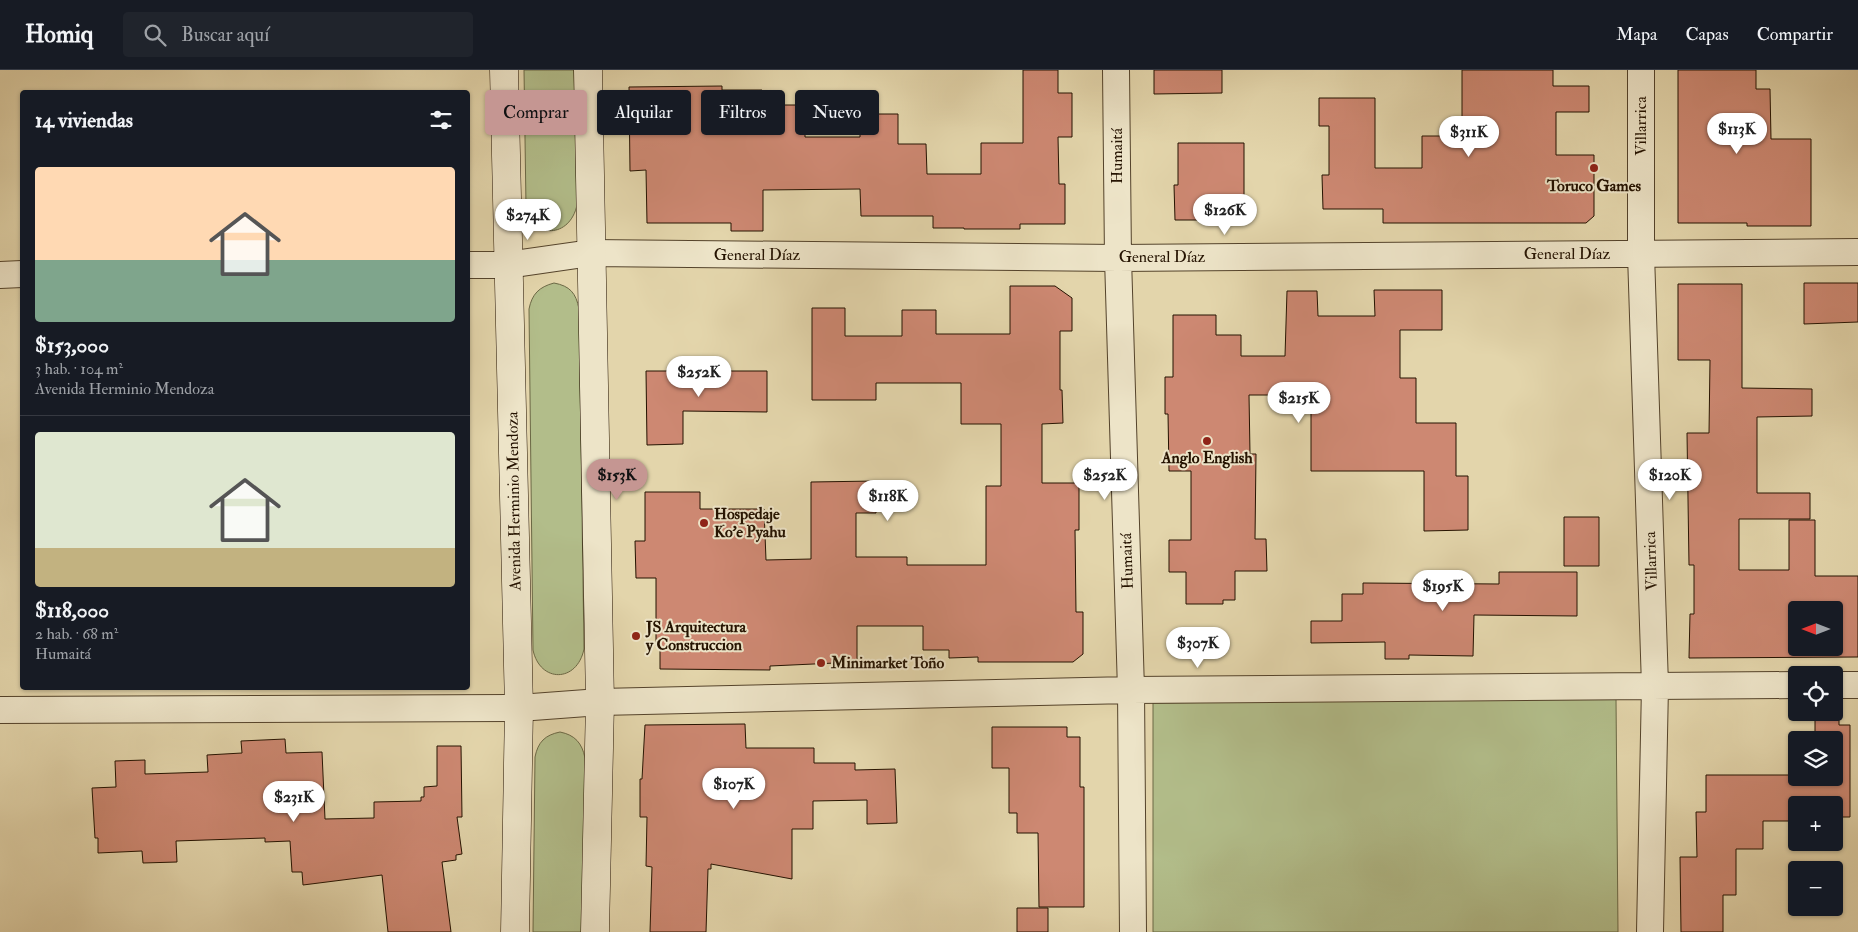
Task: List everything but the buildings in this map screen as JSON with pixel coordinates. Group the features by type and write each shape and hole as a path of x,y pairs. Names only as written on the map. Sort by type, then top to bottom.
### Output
{"street":[{"name":"Avenida Herminio Mendoza","path":"504,70 519,708 515,932"},
{"path":"588,70 600,702 595,932"},
{"name":"Humaitá","path":"1116,70 1118,258 1131,690 1134,932"},
{"name":"Villarrica","path":"1641,70 1641,254 1655,686 1650,932"},
{"name":"General Díaz","path":"470,265 508,264 591,253 1118,258 1858,252"},
{"path":"0,275 20,274"},
{"path":"1843,685 1858,685"},
{"path":"0,710 519,708 600,702 1131,690 1788,686"}],"green space":[{"path":"524,70 574,70 574,90 524,90"},
{"path":"525,135 575,135 577,205 573,216 560,229 552,231 536,225 530,217 526,206"},
{"path":"554,283 564,286 571,291 579,309 584,649 580,660 574,668 567,673 558,675 543,669 537,661 533,650 529,309 532,299 537,292"},
{"path":"1616,698 1618,932 1153,932 1153,703"},
{"path":"560,732 570,735 577,740 585,758 584,932 533,932 535,757 540,743 546,737"}],"place":[{"name":"Toruco Games","path":"1594,168"},
{"name":"Anglo English","path":"1207,441"},
{"name":"Hospedaje Ko'e Pyahu","path":"704,523"},
{"name":"JS Arquitectura y Construccion","path":"636,636"},
{"name":"Minimarket Toño","path":"821,663"}]}
